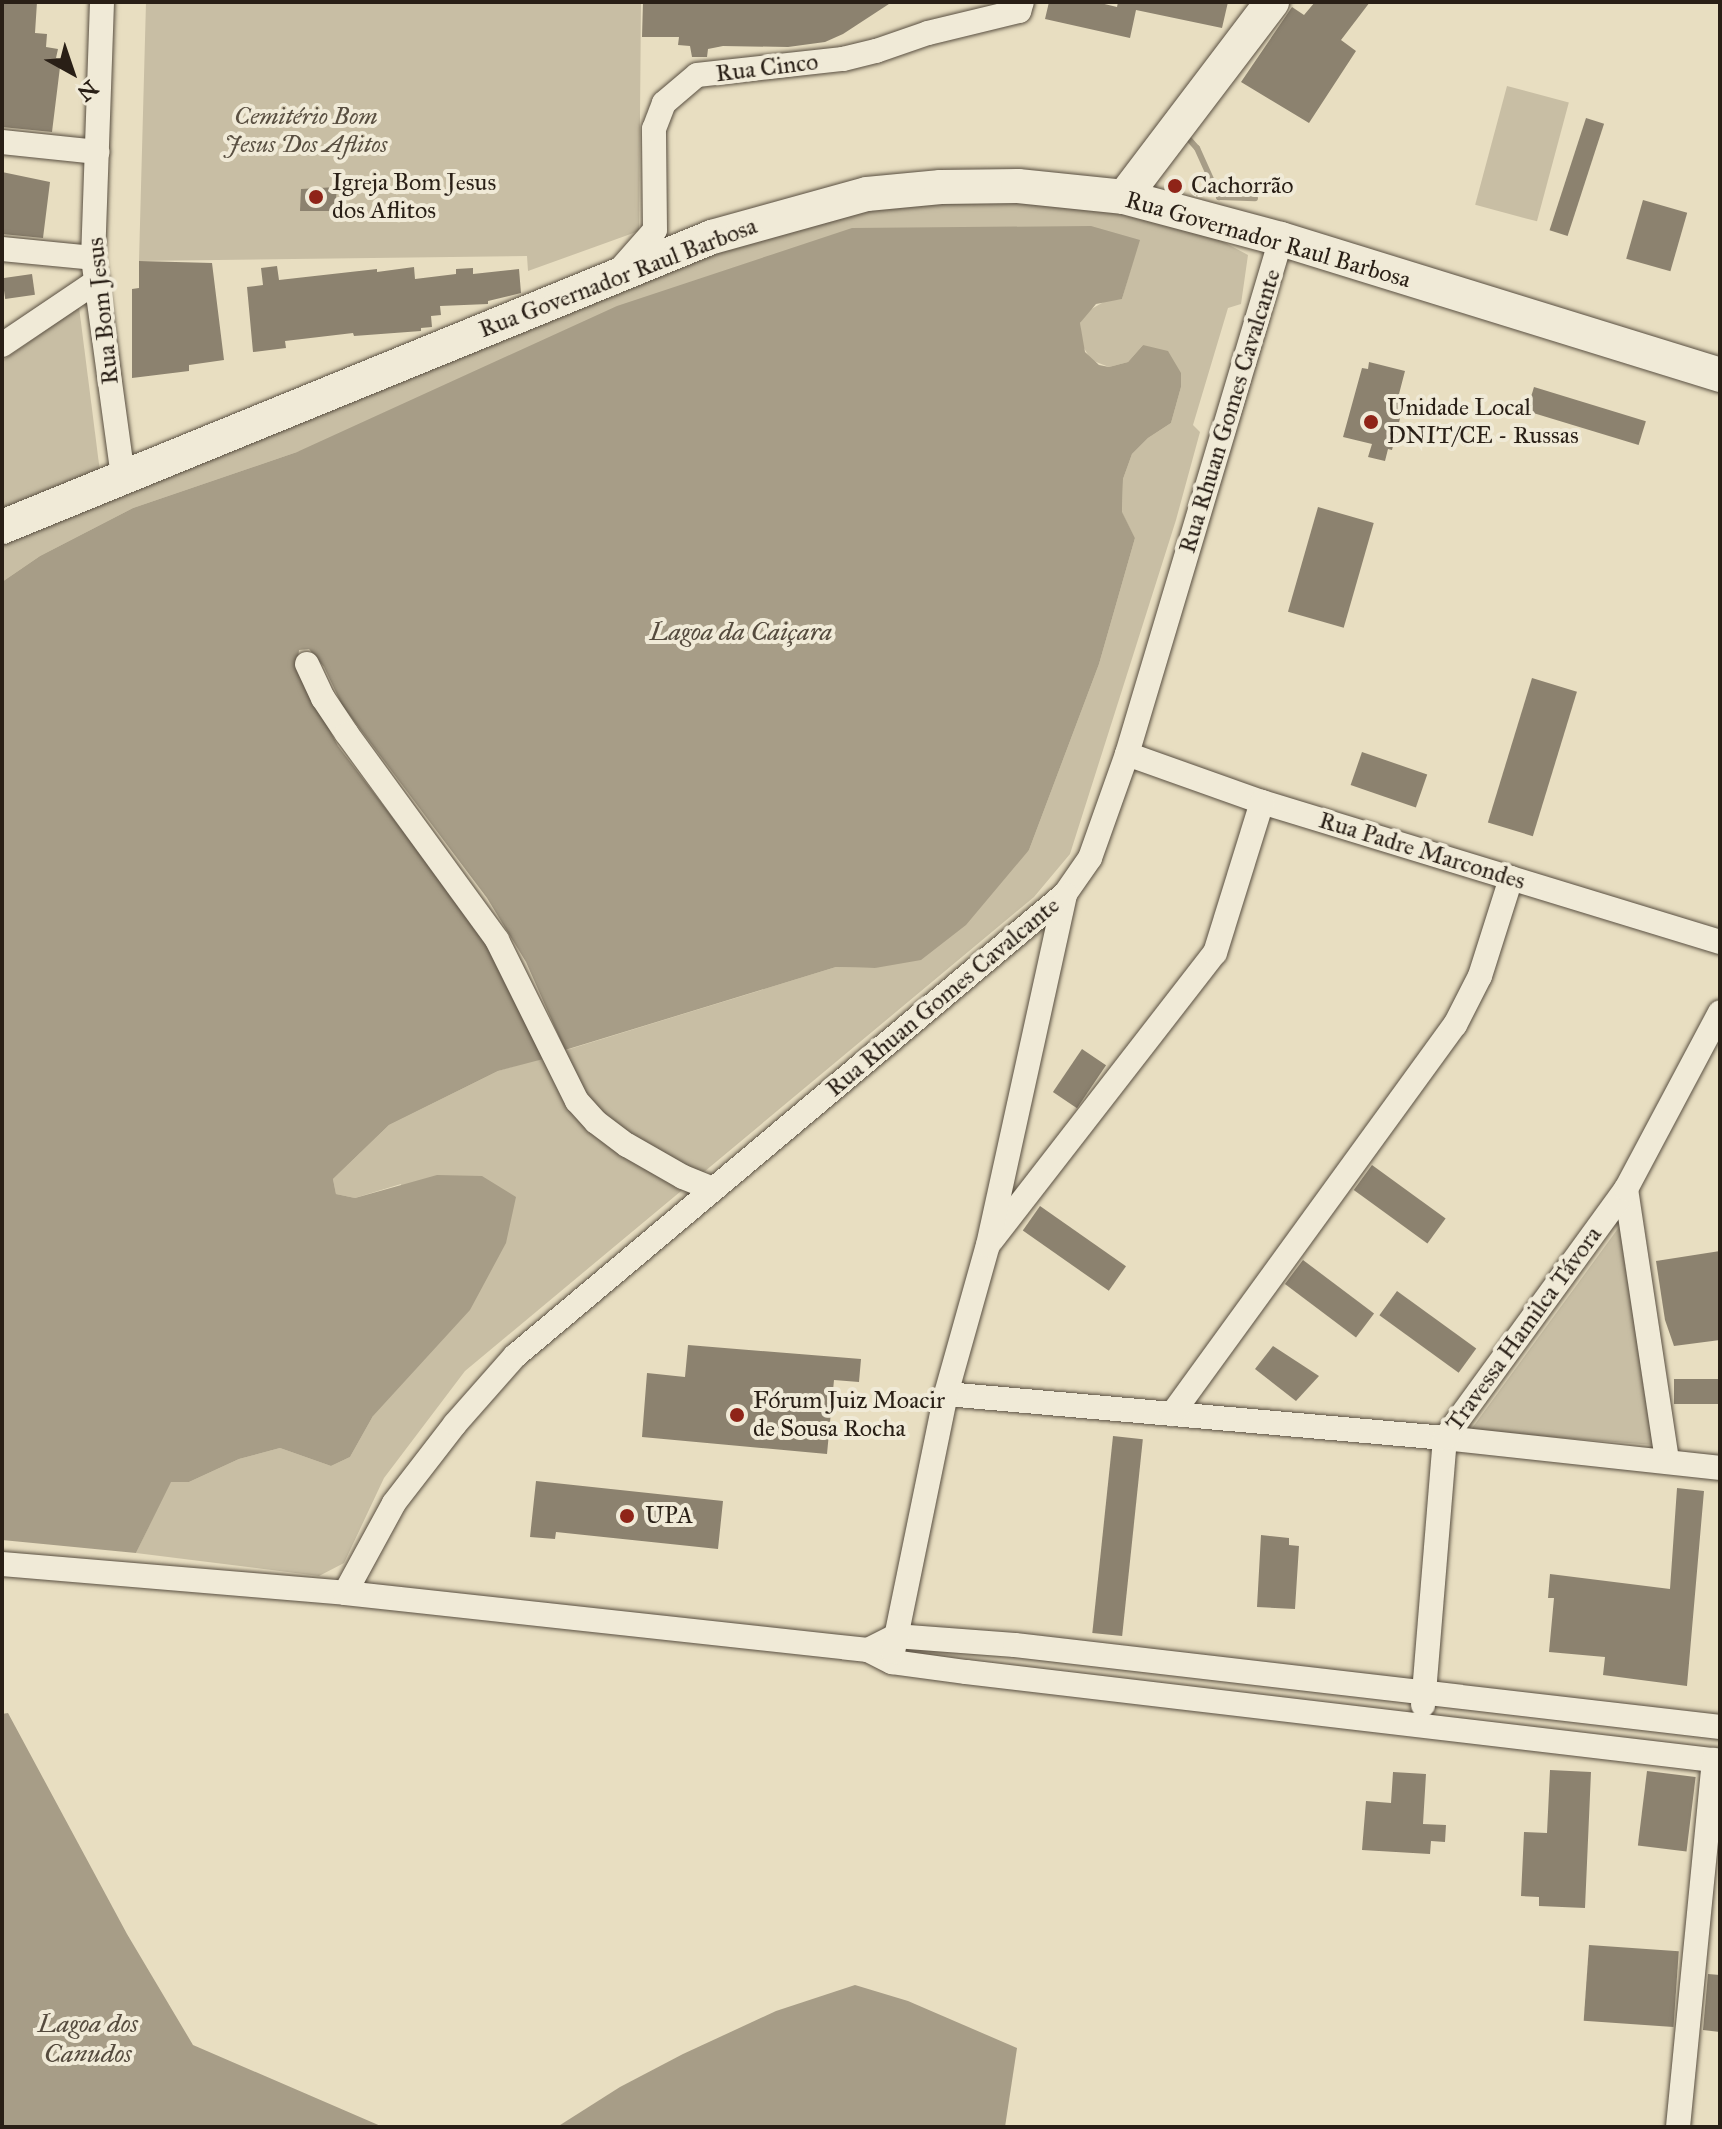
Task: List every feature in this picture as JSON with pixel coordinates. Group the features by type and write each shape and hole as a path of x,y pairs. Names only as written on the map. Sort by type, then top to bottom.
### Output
{"street":[{"name":"Rua Bom Jesus","path":"102,2 95,270 123,476"},
{"path":"1124,197 1272,2"},
{"name":"Rua Cinco","path":"612,279 655,230 654,129 664,103 697,75 843,59 1020,6"},
{"path":"2,142 97,152"},
{"name":"Rua Governador Raul Barbosa","path":"2,527 712,237 801,209 867,194 941,187 1018,186 1124,197 1281,239 1720,375"},
{"name":"Rua Rhuan Gomes Cavalcante","path":"345,1593 394,1503 455,1424 515,1356 1065,894 1090,858 1127,754 1281,239"},
{"path":"2,249 95,270"},
{"path":"2,345 95,270"},
{"path":"307,664 347,734 497,940 577,1101 596,1122 627,1145 683,1177 713,1189"},
{"name":"Rua Padre Marcondes","path":"1127,754 1262,802 1720,942"},
{"path":"988,1245 1215,953 1262,802"},
{"path":"1172,1414 1455,1025 1480,976 1511,878"},
{"path":"892,1662 946,1394 988,1245 1065,894"},
{"name":"Travessa Hamilca Távora","path":"1420,1724 1445,1438 1626,1189 1720,1012"},
{"path":"1626,1189 1667,1461"},
{"path":"946,1394 1445,1438 1720,1468"},
{"path":"2,1564 345,1593 868,1650 892,1662 1717,1761 1678,2127"},
{"path":"868,1650 895,1636 1015,1645 1720,1727"}],"green space":[{"name":"Cemitério Bom Jesus Dos Aflitos","path":"146,2 641,2 639,231 528,271 527,256 139,261"},
{"path":"1507,86 1569,103 1537,221 1475,205"},
{"path":"1010,201 1106,210 1220,240 1248,255 1241,304 1228,308 1193,425 1200,432 1176,520 1070,854 1034,897 465,1371 384,1478 344,1563 319,1576 136,1553 170,1482 189,1482 239,1459 280,1448 331,1466 350,1457 373,1416 401,1184 355,1198 336,1194 333,1179 389,1125 498,1071 836,967 875,968 1029,850 1099,664 1135,538 1122,513 1123,479 1132,454 1148,438 1171,423 1181,387 1143,345 1128,362 1109,367 1091,360 1081,343 1080,323 1088,311 1107,300 1122,299 1139,240 297,452 133,508 40,556 2,582 2,537 675,261 891,204"},
{"path":"79,307 100,472 2,512 2,361"},
{"path":"1622,1223 1654,1445 1470,1431"}],"water":[{"name":"Lagoa da Caiçara","path":"1091,226 1140,240 1122,299 1096,304 1080,323 1085,352 1099,365 1109,367 1128,362 1143,345 1168,351 1181,373 1181,387 1171,423 1148,438 1132,454 1123,479 1122,512 1135,538 1099,664 1029,850 966,925 921,960 875,968 836,967 565,1050 526,962 487,898 342,705 324,667 309,649 299,650 297,668 338,746 489,944 547,1058 498,1071 389,1125 333,1179 336,1194 355,1198 437,1175 482,1176 516,1197 506,1243 470,1310 373,1416 350,1457 331,1466 280,1448 239,1459 189,1482 171,1482 136,1553 2,1540 2,582 40,556 133,508 297,452 617,306 852,228"},
{"name":"Lagoa dos Canudos","path":"8,1713 127,1934 193,2045 383,2127 2,2127 2,1714"},
{"path":"855,1985 908,2001 1017,2048 1005,2127 557,2127 620,2087 683,2054 776,2011"}],"building":[{"path":"2,2 37,2 35,33 47,34 46,47 58,49 56,58 61,59 52,132 2,127"},
{"path":"643,2 892,2 825,42 788,47 723,46 708,49 707,57 692,57 690,46 678,45 679,37 642,37"},
{"path":"1049,2 1096,2 1117,7 1118,2 1228,2 1222,28 1136,10 1130,38 1045,19"},
{"path":"1315,2 1370,2 1341,40 1356,51 1309,123 1241,82 1292,7 1304,15"},
{"path":"1586,118 1604,124 1568,236 1550,230"},
{"path":"2,172 50,182 43,238 2,234"},
{"path":"337,187 335,211 300,211 301,189"},
{"path":"1643,200 1687,213 1670,271 1626,259"},
{"path":"139,261 212,263 224,360 189,365 189,371 132,378 132,289 139,288"},
{"path":"277,266 279,280 414,267 415,279 456,274 456,269 473,268 473,274 519,269 521,293 488,301 488,304 440,306 441,315 431,316 432,327 421,328 421,331 354,336 353,333 285,341 286,348 253,352 247,287 263,285 261,268"},
{"path":"32,274 35,295 5,299 2,278"},
{"name":"Unidade Local DNIT/CE - Russas","path":"1369,362 1405,371 1399,394 1406,395 1392,450 1388,449 1385,461 1368,457 1372,444 1343,437 1362,368 1368,369"},
{"path":"1534,387 1646,421 1639,445 1527,411"},
{"path":"1318,507 1374,523 1344,628 1288,612"},
{"path":"1532,678 1577,692 1533,836 1488,822"},
{"path":"1362,752 1427,774 1416,808 1351,785"},
{"path":"1082,1049 1106,1065 1077,1108 1053,1092"},
{"path":"1372,1165 1446,1218 1427,1244 1354,1190"},
{"path":"1040,1206 1126,1266 1109,1291 1023,1231"},
{"path":"1720,1251 1720,1340 1674,1346 1665,1320 1656,1261"},
{"path":"1303,1260 1374,1314 1356,1338 1285,1284"},
{"path":"1397,1291 1476,1349 1459,1373 1379,1315"},
{"name":"Fórum Juiz Moacir de Sousa Rocha","path":"688,1345 861,1359 859,1382 834,1380 827,1454 642,1437 647,1373 685,1377"},
{"path":"1273,1346 1319,1376 1296,1401 1255,1369"},
{"path":"1674,1379 1720,1379 1720,1404 1674,1404"},
{"path":"1113,1436 1143,1439 1122,1636 1092,1633"},
{"name":"UPA","path":"536,1481 723,1501 718,1549 556,1532 555,1539 530,1537"},
{"path":"1677,1488 1704,1491 1687,1686 1603,1675 1605,1657 1549,1652 1554,1598 1548,1598 1550,1574 1670,1589"},
{"path":"1261,1535 1289,1538 1289,1545 1299,1546 1295,1609 1257,1607"},
{"path":"1550,1770 1591,1772 1585,1908 1539,1906 1539,1897 1521,1896 1524,1832 1547,1833"},
{"path":"1647,1771 1696,1777 1686,1851 1638,1845"},
{"path":"1393,1772 1426,1774 1423,1824 1446,1825 1445,1842 1431,1841 1430,1854 1362,1850 1366,1801 1391,1803"},
{"path":"1589,1945 1679,1951 1673,2027 1584,2021"},
{"path":"1708,1974 1720,1975 1720,2032 1703,2030"}],"waterway":[{"path":"1187,137 1197,148 1219,197 1255,198"}],"place":[{"name":"Cachorrão","path":"1175,186"},
{"name":"Igreja Bom Jesus dos Aflitos","path":"316,197"},
{"name":"Unidade Local DNIT/CE - Russas","path":"1371,422"},
{"name":"Fórum Juiz Moacir de Sousa Rocha","path":"737,1415"},
{"name":"UPA","path":"627,1516"}]}
